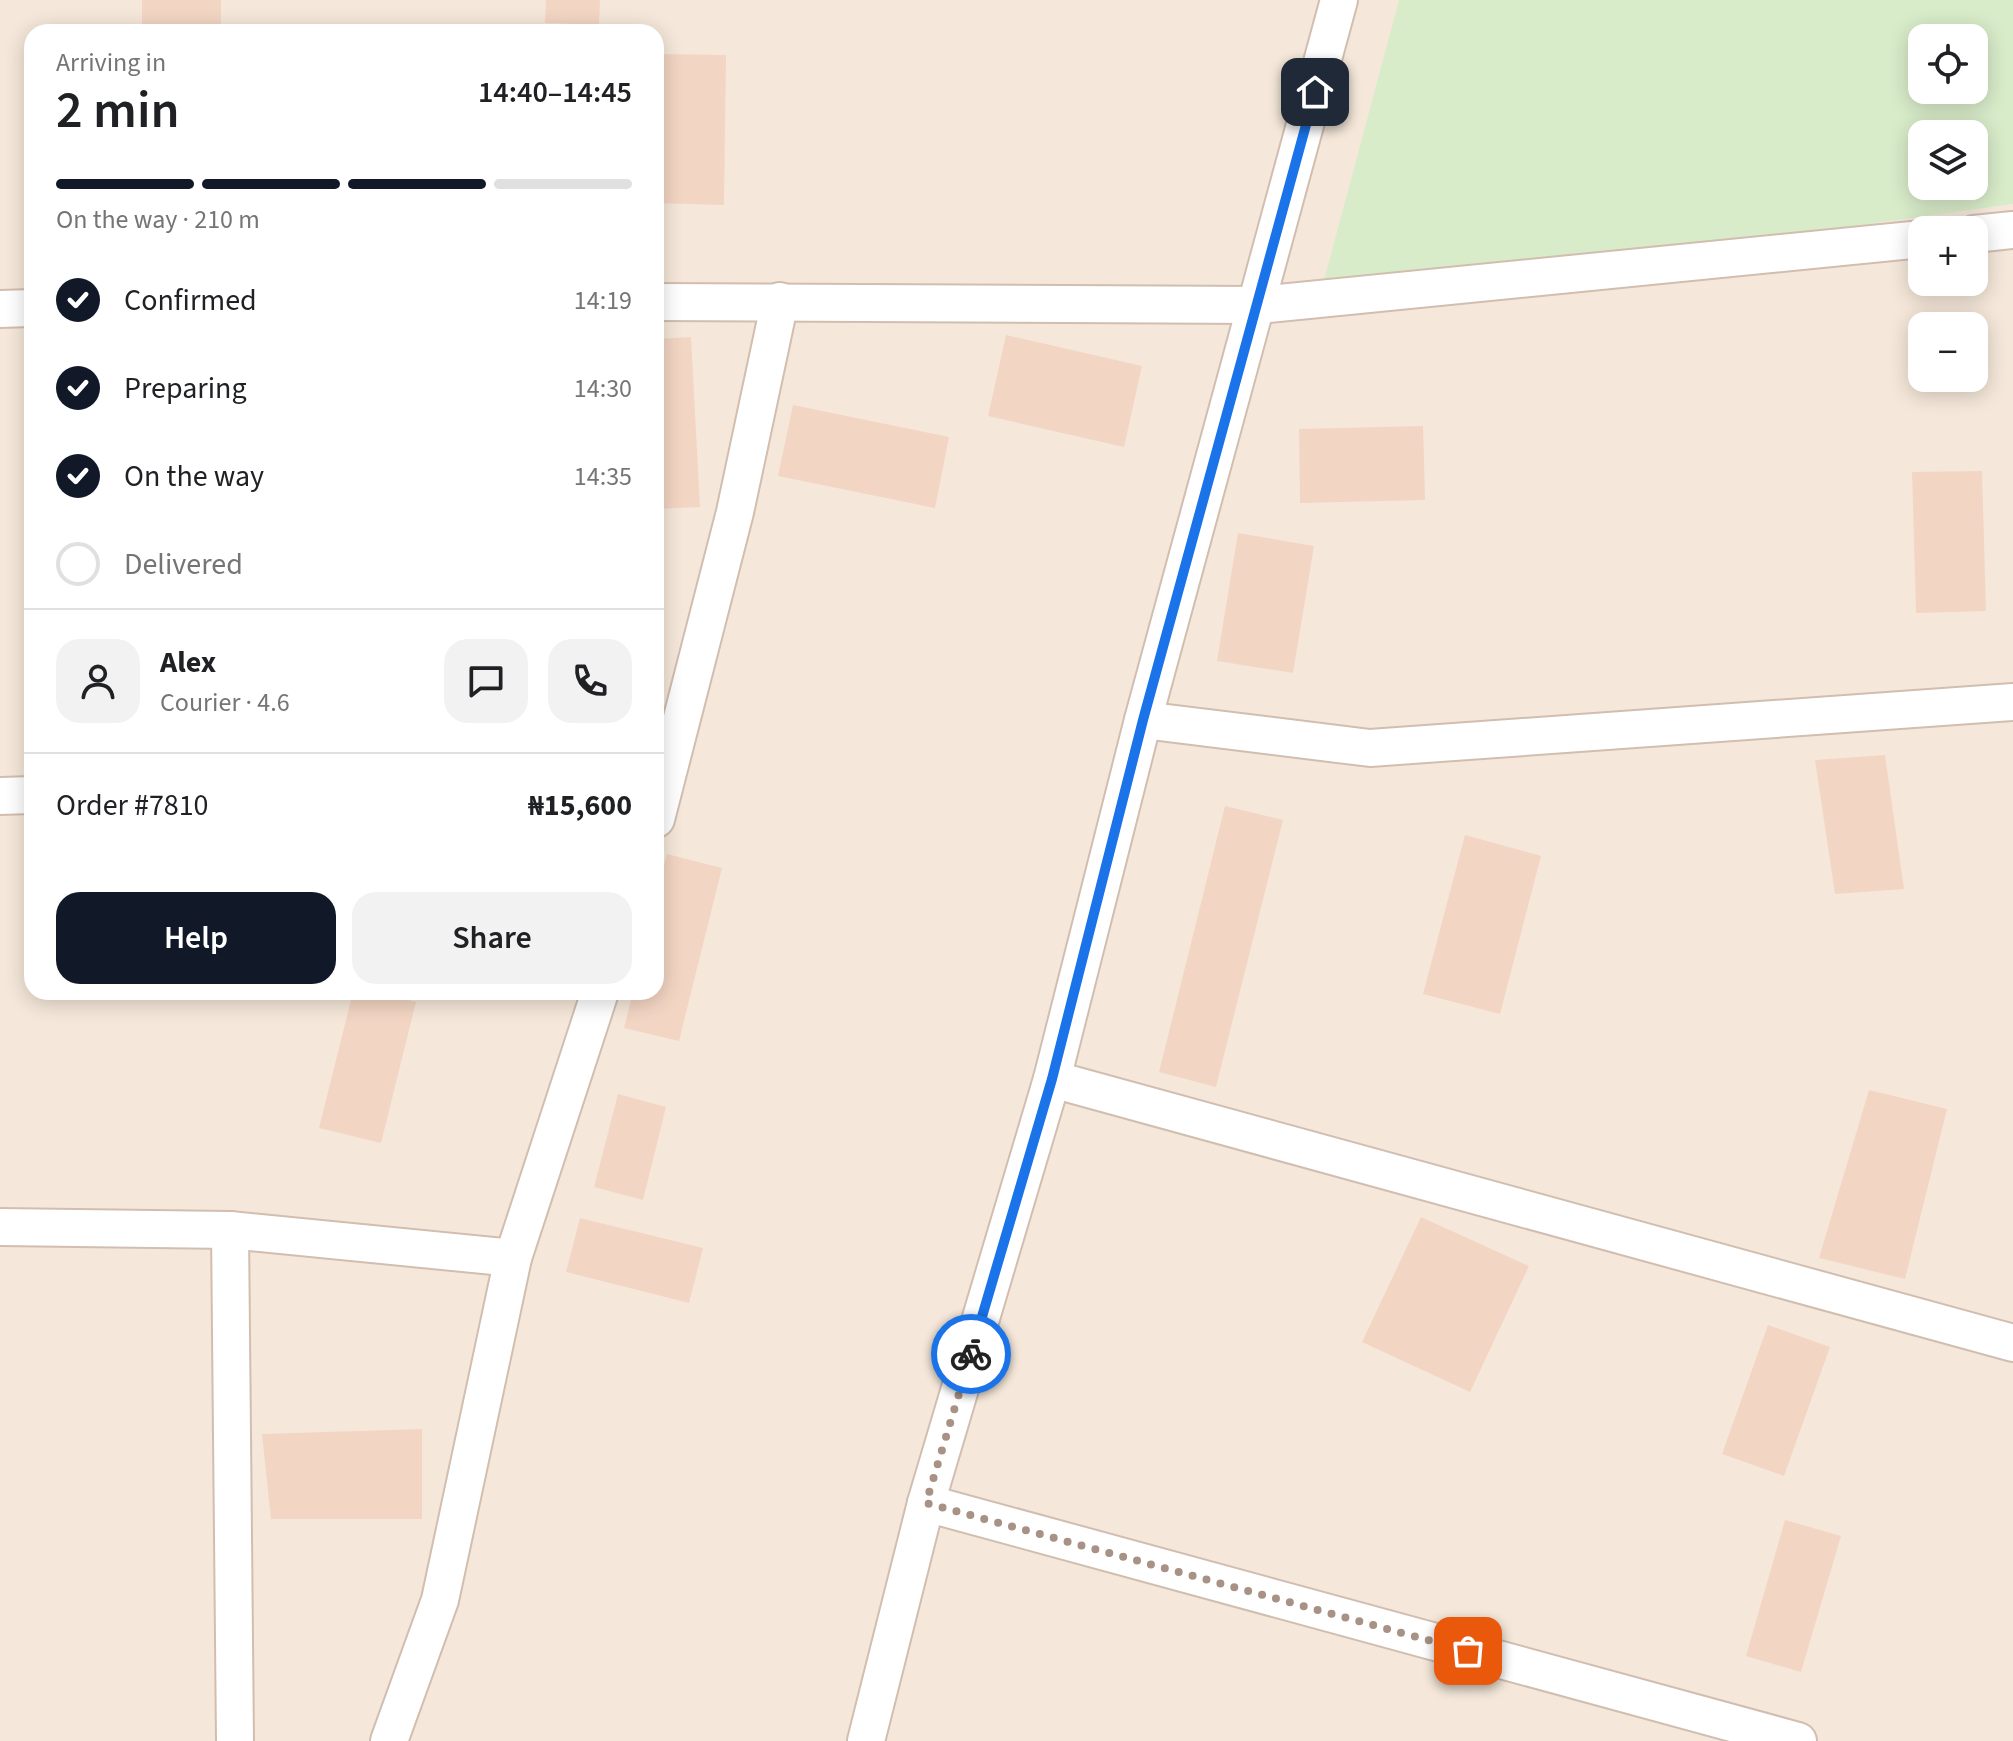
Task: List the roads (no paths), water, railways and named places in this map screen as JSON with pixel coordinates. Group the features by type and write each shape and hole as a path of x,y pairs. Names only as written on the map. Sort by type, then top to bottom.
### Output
{"street":[{"path":"866,1741 926,1503 1052,1079 1143,720 1339,0"},
{"path":"1988,233 2013,230"},
{"path":"664,302 1258,305 1908,240"},
{"path":"664,777 735,512 780,301"},
{"path":"0,309 24,308"},
{"path":"1143,720 1370,748 2013,702"},
{"path":"0,796 24,795"},
{"path":"389,1741 440,1600 513,1258 597,1000"},
{"path":"1052,1079 2013,1343"},
{"path":"0,1227 230,1230 513,1258"},
{"path":"230,1230 235,1741"},
{"path":"926,1503 1798,1741"}]}
